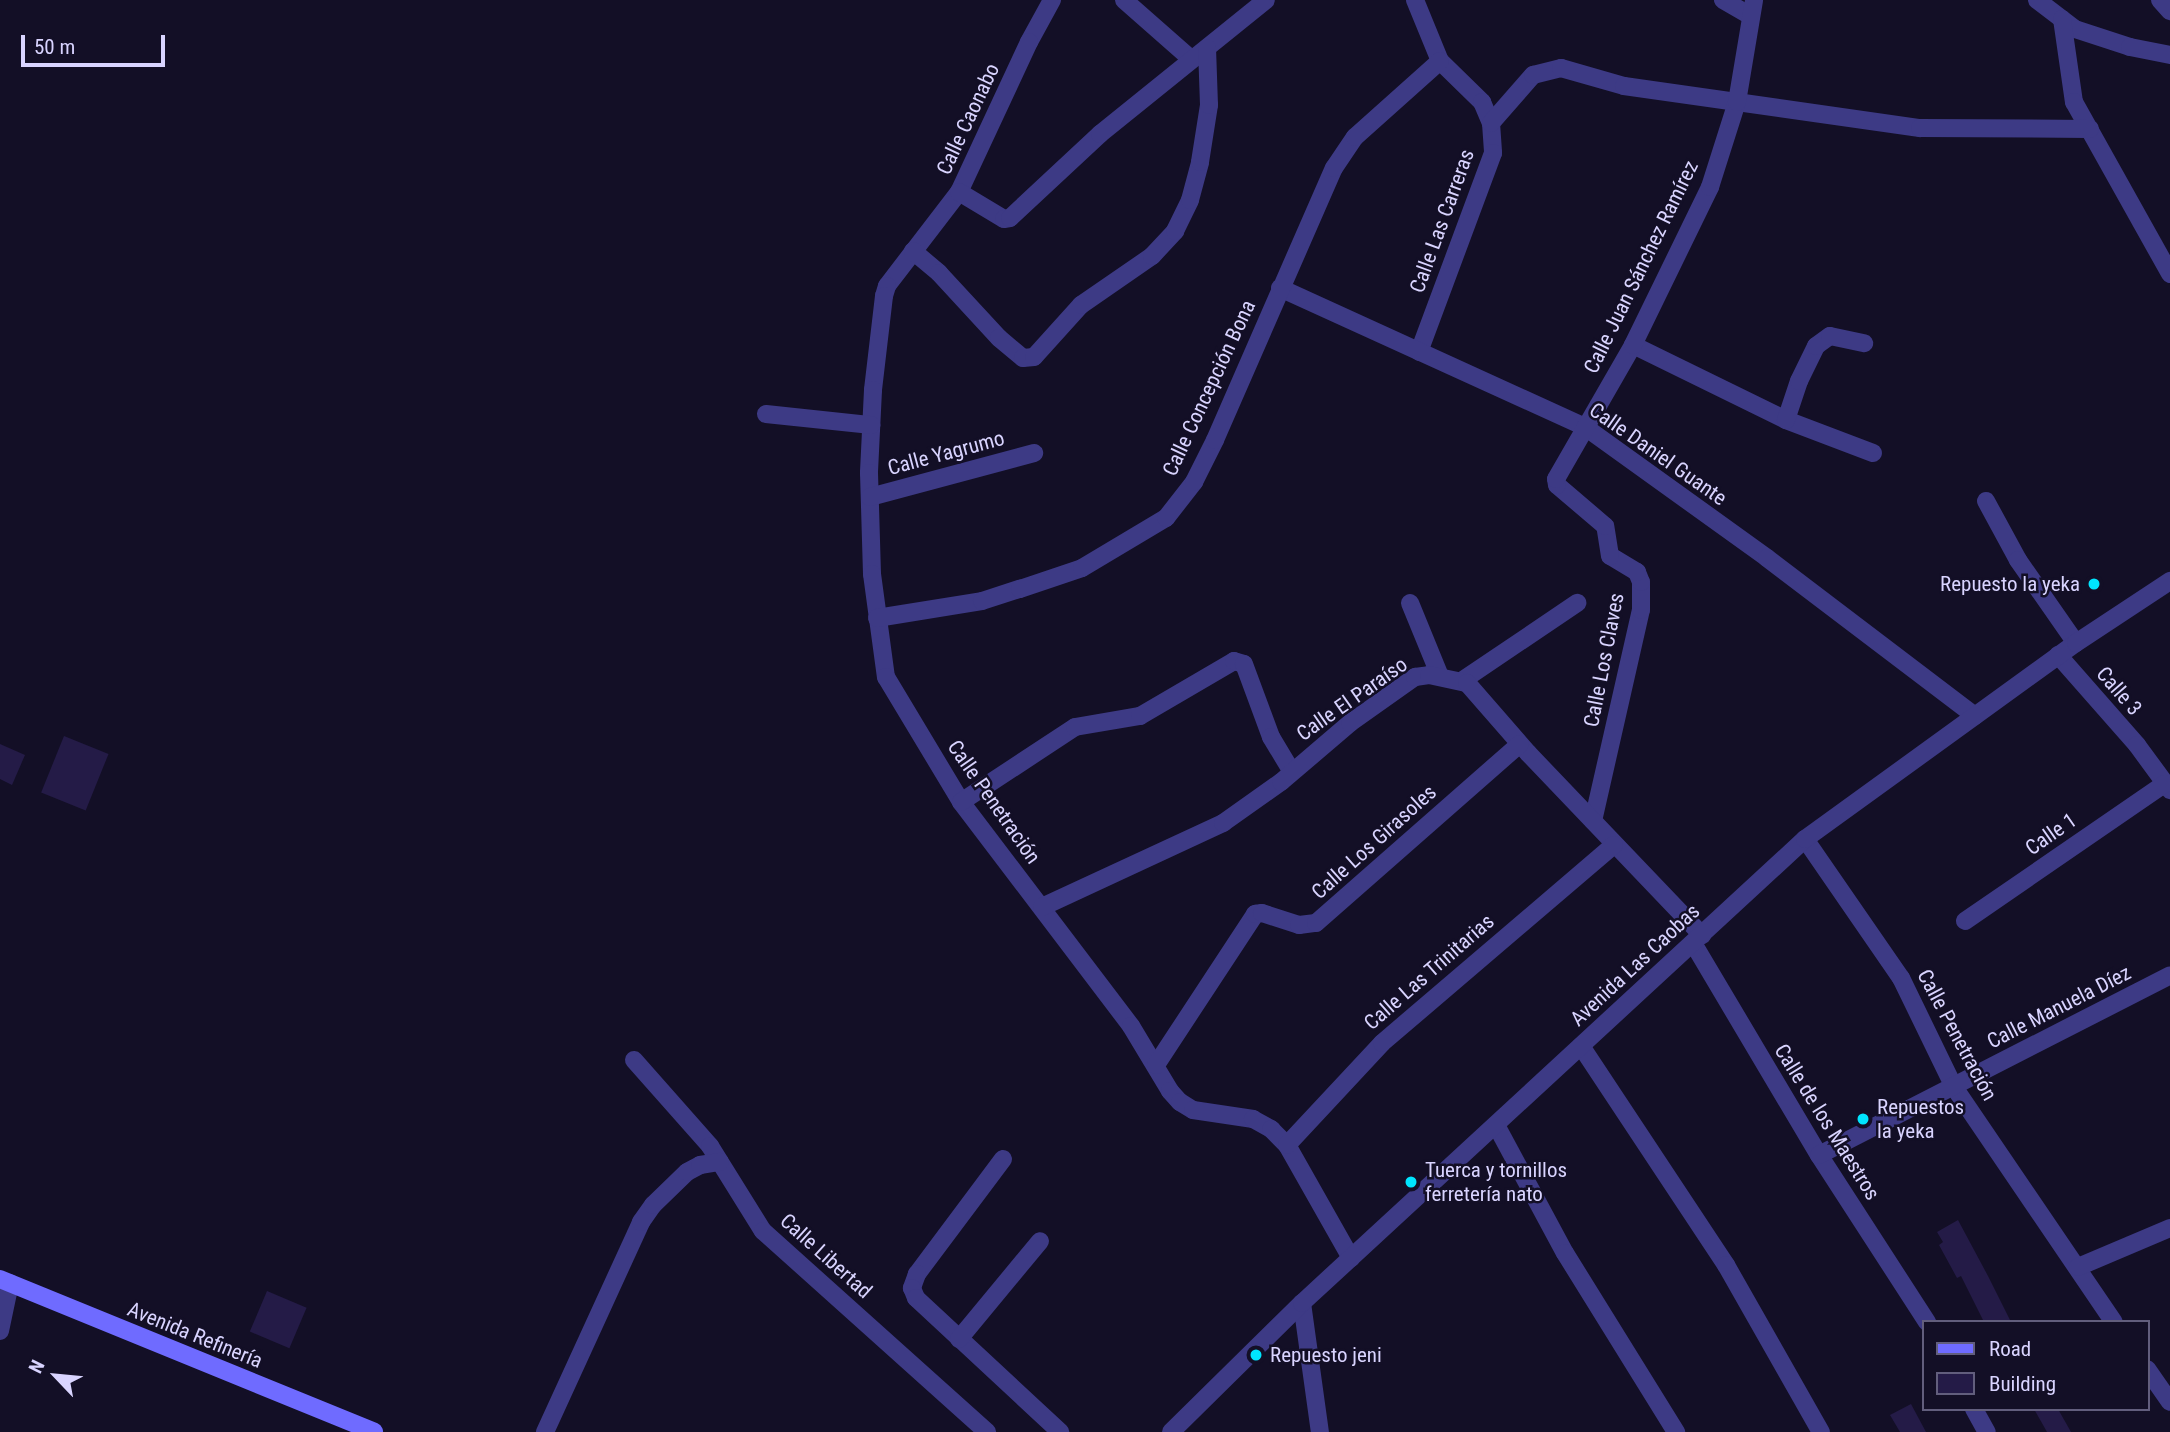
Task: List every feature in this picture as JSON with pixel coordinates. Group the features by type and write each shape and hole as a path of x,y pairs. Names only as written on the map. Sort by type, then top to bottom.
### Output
{"main road":[{"name":"Avenida Refinería","path":"5,1281 374,1432"}],"street":[{"name":"Calle Caonabo","path":"913,251 959,192 1029,42 1052,0"},
{"path":"1124,0 1191,59"},
{"path":"959,192 1004,219 1010,218 1100,134 1266,0"},
{"path":"1415,0 1440,61 1482,102 1491,123 1533,75 1561,68 1624,86 1920,128 2090,129"},
{"path":"1723,0 1752,8"},
{"path":"2037,0 2075,29 2130,47 2170,55"},
{"path":"2160,0 2170,11"},
{"name":"Calle Juan Sánchez Ramírez","path":"1585,427 1633,345 1710,187 1737,102 1752,8"},
{"path":"2062,19 2074,103 2170,274"},
{"path":"913,251 944,279 999,338 1023,358 1034,357 1081,305 1152,256 1175,231 1190,200 1200,162 1209,104 1207,48"},
{"name":"Calle Concepción Bona","path":"877,618 982,601 1033,585 1082,568 1166,518 1194,482 1215,440 1334,168 1355,137 1440,61"},
{"name":"Calle Las Carreras","path":"1419,352 1493,152 1491,123"},
{"name":"Calle Penetración","path":"913,251 887,286 884,296 871,425 872,573 888,684 961,802 1131,1026 1170,1091 1186,1107 1263,1123 1287,1146 1351,1258"},
{"name":"Calle Daniel Guante","path":"1280,288 1503,387 1585,427 1767,558 1975,716"},
{"path":"1786,420 1799,382 1816,346 1830,336 1864,343"},
{"path":"1633,345 1786,420 1873,453"},
{"path":"766,414 871,425"},
{"name":"Calle Los Claves","path":"1585,427 1557,474 1558,485 1605,526 1610,556 1637,572 1642,596 1593,821"},
{"name":"Calle Yagrumo","path":"870,497 1034,453"},
{"path":"1986,501 2018,559 2076,643"},
{"name":"Avenida Las Caobas","path":"1171,1432 1302,1303 1805,839 2058,655 2170,581"},
{"path":"1410,603 1440,676"},
{"path":"1577,603 1463,680 1697,939"},
{"name":"Calle 3","path":"2058,655 2137,746 2167,787"},
{"path":"961,802 1075,727 1140,716 1234,661 1244,664 1271,737 1291,771"},
{"name":"Calle El Paraíso","path":"1042,907 1223,823 1282,782 1291,771 1350,723 1415,677 1440,676 1463,680"},
{"name":"Calle Los Girasoles","path":"1156,1065 1255,914 1262,913 1299,925 1316,923 1324,918 1520,744"},
{"name":"Calle 1","path":"1965,921 2167,787"},
{"name":"Calle Penetración","path":"1805,839 1901,978 1954,1087 2113,1320"},
{"name":"Calle Las Trinitarias","path":"1287,1146 1382,1043 1614,845"},
{"name":"Calle de los Maestros","path":"1697,939 1819,1156 1926,1320"},
{"name":"Calle Manuela Díez","path":"1819,1156 2170,975"},
{"path":"1581,1046 1726,1265 1821,1432"},
{"name":"Calle Libertad","path":"634,1060 710,1146 763,1231 987,1432"},
{"path":"1496,1125 1565,1253 1676,1432"},
{"path":"1003,1159 917,1275 912,1287 916,1298 1060,1432"},
{"path":"545,1432 640,1222 653,1205 687,1172 700,1165 720,1162"},
{"path":"2078,1267 2170,1228"},
{"path":"959,1339 1040,1241"},
{"path":"0,1331 5,1281"},
{"path":"1302,1303 1320,1432"},
{"path":"2149,1372 2170,1402"},
{"path":"1975,1411 1987,1432"}],"building":[{"path":"64,736 109,754 86,811 41,793"},
{"path":"0,744 25,755 12,785 0,779"},
{"path":"1958,1220 2010,1320 1983,1320 1961,1276 1957,1278 1939,1245 1943,1242 1937,1232"},
{"path":"267,1291 307,1308 289,1348 250,1332"},
{"path":"1911,1404 1926,1432 1900,1432 1890,1415"},
{"path":"2035,1411 2059,1411 2071,1432 2047,1432"}],"place":[{"name":"Repuesto la yeka","path":"2094,584"},
{"name":"Repuestos la yeka","path":"1863,1119"},
{"name":"Tuerca y tornillos ferretería nato","path":"1411,1182"},
{"name":"Repuesto jeni","path":"1256,1355"}]}
